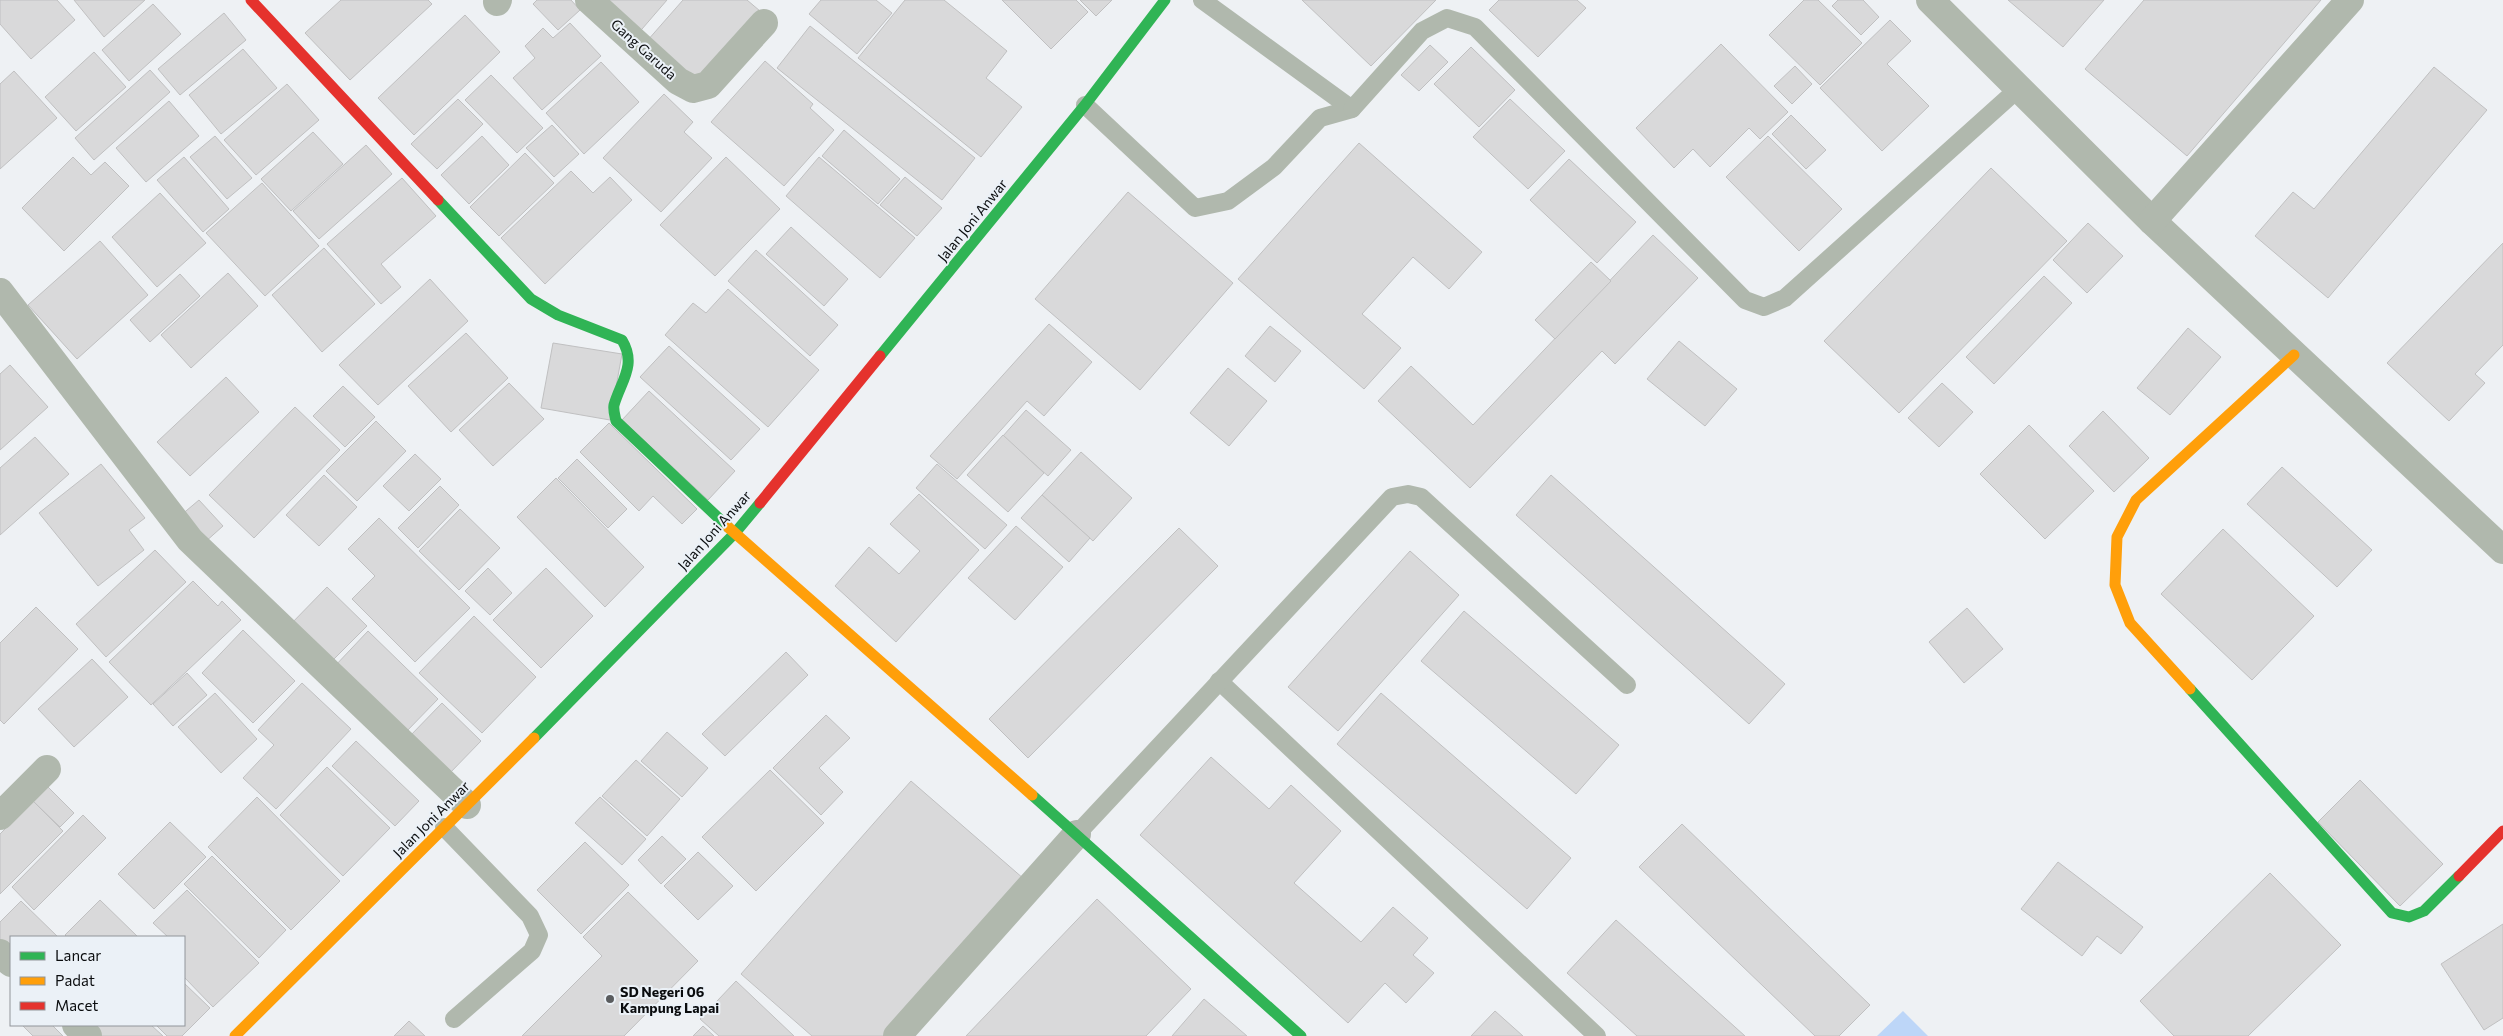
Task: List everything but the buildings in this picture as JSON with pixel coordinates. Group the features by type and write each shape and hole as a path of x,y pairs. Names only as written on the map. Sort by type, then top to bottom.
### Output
{"street":[{"path":"251,0 530,299 558,315 622,340 628,352 629,368 612,407 616,421 735,533 1077,834 1301,1036"},
{"name":"Gang Garuda","path":"589,0 678,81 694,89 708,84 764,23"},
{"name":"Jalan Joni Anwar","path":"235,1036 636,636 735,533 1085,105 1164,0"},
{"path":"1930,0 2152,221 2503,550"},
{"path":"2152,221 2350,0"},
{"path":"0,292 190,540 467,805"},
{"path":"2294,355 2136,500 2117,537 2115,586 2130,623 2392,913 2409,917 2424,911 2503,831"},
{"path":"0,816 47,769"},
{"path":"897,1036 1077,834"},
{"path":"0,953 10,962"},
{"path":"77,1026 88,1036"}],"lane":[{"path":"1202,0 1352,109"},
{"path":"1085,105 1196,208 1228,201 1274,167 1320,118 1352,109 1422,31 1447,18 1475,27 1745,300 1764,307 1785,298 2019,88"},
{"path":"1077,834 1392,497 1408,494 1421,497 1627,685"},
{"path":"1219,681 1597,1036"},
{"path":"444,827 530,916 539,934 532,951 454,1019"}],"water":[{"path":"1903,1011 1928,1036 1877,1036"}],"traffic: fast":[{"path":"880,356 1085,105 1165,0"},
{"path":"438,200 531,299 558,315 622,340 628,357 628,365 614,405 616,421 728,527"},
{"path":"534,738 735,533 760,503"},
{"path":"2190,689 2392,913 2409,917 2424,911 2459,876"},
{"path":"1032,795 1301,1036"}],"traffic: slow":[{"path":"2190,689 2130,623 2115,585 2117,537 2136,500 2294,355"},
{"path":"728,527 1032,795"},
{"path":"235,1036 534,738"}],"traffic: jam":[{"path":"251,0 438,200"},
{"path":"760,503 880,356"},
{"path":"2459,876 2503,831"}],"place":[{"name":"SD Negeri 06 Kampung Lapai","path":"610,999"}]}
